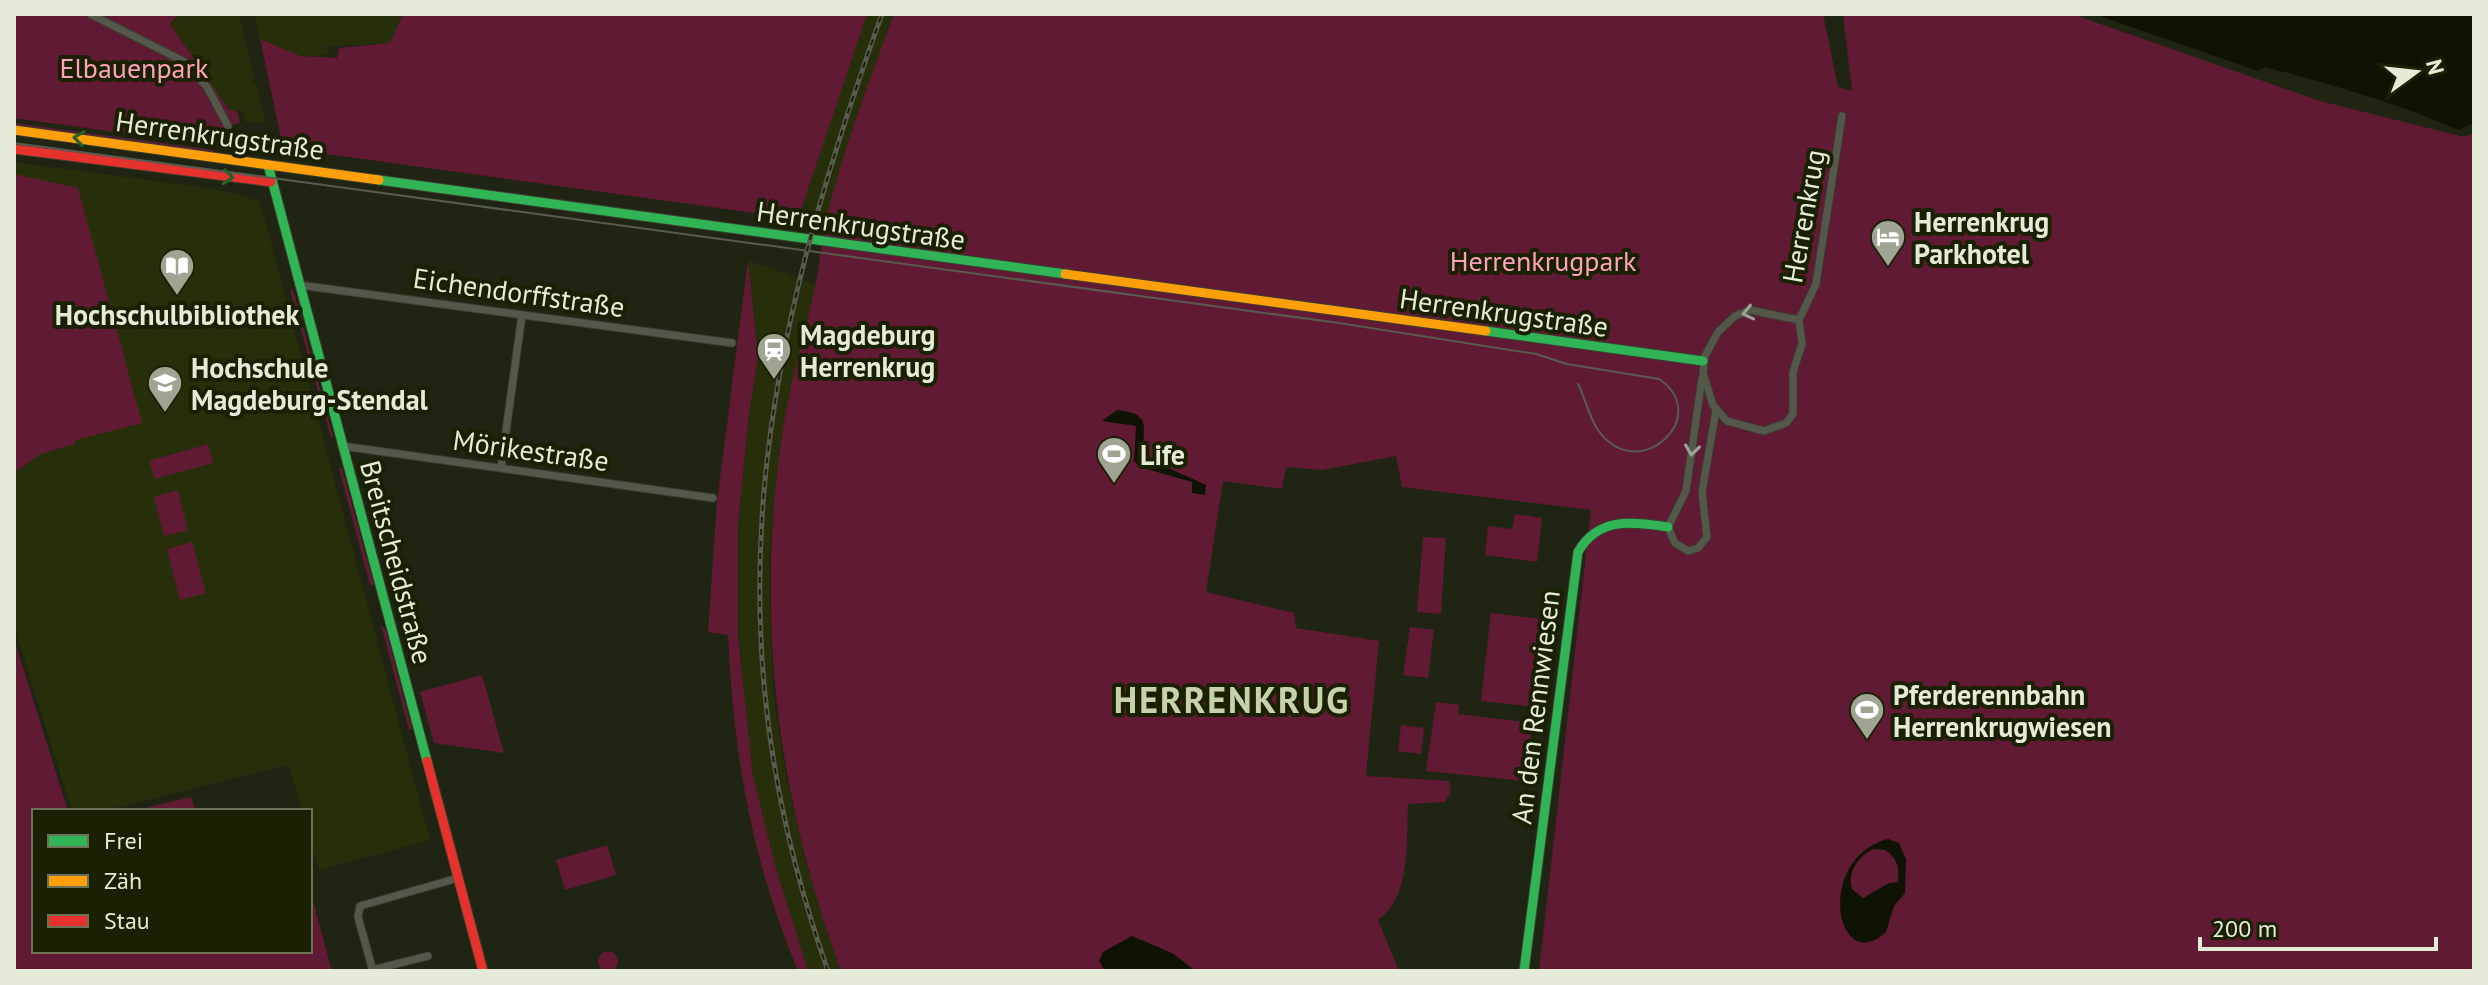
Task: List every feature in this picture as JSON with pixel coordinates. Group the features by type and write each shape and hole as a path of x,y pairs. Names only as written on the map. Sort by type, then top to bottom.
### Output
{"street":[{"path":"90,14 185,62 207,87 228,126"},
{"name":"Herrenkrug","path":"1716,410 1732,424 1755,430 1774,429 1791,418 1793,369 1802,344 1799,320 1817,277 1842,116"},
{"name":"Herrenkrugstraße","path":"14,130 1703,361"},
{"name":"Herrenkrugstraße","path":"14,149 271,182"},
{"name":"Breitscheidstraße","path":"268,165 483,971"},
{"name":"Eichendorffstraße","path":"299,285 732,343"},
{"name":"Herrenkrug","path":"1703,361 1718,332 1741,313 1762,310 1799,320"},
{"path":"501,467 522,315"},
{"path":"1703,361 1686,491 1668,527 1675,543 1688,551 1698,548 1707,537 1702,492 1716,410 1703,373"},
{"name":"Mörikestraße","path":"342,446 713,498"},
{"name":"An den Rennwiesen","path":"1524,971 1578,552 1592,531 1606,523 1668,527"},
{"path":"428,956 372,971 358,917 360,906 458,878"}],"shaded area":[{"path":"180,14 239,14 255,80 252,81 256,84 266,123 245,122 242,111 229,111 170,24"},
{"path":"254,14 403,14 390,43 329,46 327,55 301,56 260,39"},
{"path":"867,14 894,14 856,118 826,221 798,219"},
{"path":"2094,14 2474,14 2474,123 2459,130 2339,87 2265,67 2258,71"},
{"name":"Hochschule Magdeburg-Stendal","path":"14,162 215,189 260,201 430,840 319,870 312,846 312,809 301,809 289,765 109,809 71,809 14,626"},
{"path":"748,260 816,285 782,433 769,556 773,693 785,771 806,863 841,971 808,971 775,865 753,776 738,636 738,525 758,357"},
{"path":"1117,410 1130,412 1142,421 1146,458 1206,485 1205,495 1192,493 1192,482 1140,467 1134,461 1136,426 1102,421"},
{"path":"1888,839 1899,843 1906,859 1905,893 1894,906 1886,932 1869,942 1855,940 1845,928 1840,910 1842,889 1849,868 1865,850","holes":["1885,850 1897,864 1898,882 1889,883 1863,898 1852,889 1852,871 1868,852"]},
{"path":"1132,936 1172,953 1196,971 1105,971 1099,961 1103,952"}],"green space":[{"name":"Elbauenpark","path":"14,14 179,14 170,24 229,110 237,111 240,123 228,126 224,147 14,118"},
{"path":"403,14 867,14 798,219 283,148 260,39 301,56 337,58 339,48 390,43"},
{"name":"Herrenkrugpark","path":"894,14 1823,14 1838,87 1852,91 1843,14 2072,14 2320,101 2464,137 2474,133 2474,971 1539,971 1591,510 1402,487 1396,456 1322,470 1286,467 1282,489 1223,481 1206,592 1294,613 1296,628 1379,641 1366,776 1449,781 1451,792 1445,802 1408,804 1407,850 1402,882 1389,910 1378,920 1399,971 841,971 801,839 777,707 772,640 774,504 785,416 815,287 832,195"},
{"path":"14,125 213,150 214,153"},
{"path":"233,132 253,134 258,152 231,148"},
{"path":"14,174 78,188 142,423 75,440 75,444 40,454 14,473"},
{"path":"748,260 758,357 738,525 738,636 753,776 775,865 808,971 798,971 768,888 757,847 740,765 728,635 708,632 717,502"},
{"path":"293,289 333,436 331,438 290,290"},
{"path":"208,444 213,463 155,479 149,461"},
{"path":"342,468 374,585 370,585 339,469"},
{"path":"178,490 188,530 164,536 154,497"},
{"path":"1515,514 1542,518 1537,562 1485,555 1488,526 1512,529"},
{"path":"1423,537 1446,538 1441,614 1417,612"},
{"path":"192,542 206,593 180,600 167,549"},
{"path":"1491,613 1549,620 1539,707 1481,701"},
{"path":"381,625 386,630 412,728 409,730"},
{"path":"1410,627 1434,630 1428,678 1403,675"},
{"path":"14,639 67,809 32,809 32,953 312,953 312,897 332,971 14,971"},
{"path":"482,675 504,753 434,743 420,692"},
{"path":"1436,702 1459,705 1458,714 1533,723 1525,781 1426,771"},
{"path":"1401,725 1424,728 1421,754 1398,751"},
{"path":"191,797 195,809 141,809"},
{"path":"607,845 616,875 565,890 556,860"},
{"path":"608,951 615,954 618,961 615,968 608,971 601,968 598,961 601,954"}],"tram line":[{"path":"14,143 1339,323 1536,354 1567,364 1659,379 1674,394 1678,411 1674,426 1664,440 1649,449 1632,451 1614,446 1598,430 1578,384"}],"railway":[{"path":"828,971 790,844 768,722 760,604 764,488 780,372 806,256 840,137 882,14"}],"traffic: fast":[{"path":"268,165 427,761"},
{"path":"379,180 1065,274"},
{"path":"1486,331 1703,361"},
{"path":"1524,971 1578,552 1595,532 1606,527 1629,523 1668,527"}],"traffic: slow":[{"path":"14,130 379,180"},
{"path":"1065,274 1486,331"}],"traffic: jam":[{"path":"14,149 271,182"},
{"path":"427,761 483,971"}],"place":[{"name":"Herrenkrug Parkhotel","path":"1888,268"},
{"name":"Hochschulbibliothek","path":"177,297"},
{"name":"Magdeburg Herrenkrug","path":"774,381"},
{"name":"Hochschule Magdeburg-Stendal","path":"165,414"},
{"name":"Life","path":"1114,485"},
{"name":"Pferderennbahn Herrenkrugwiesen","path":"1867,741"}],"district":[{"name":"HERRENKRUG","path":"1232,699"}]}
